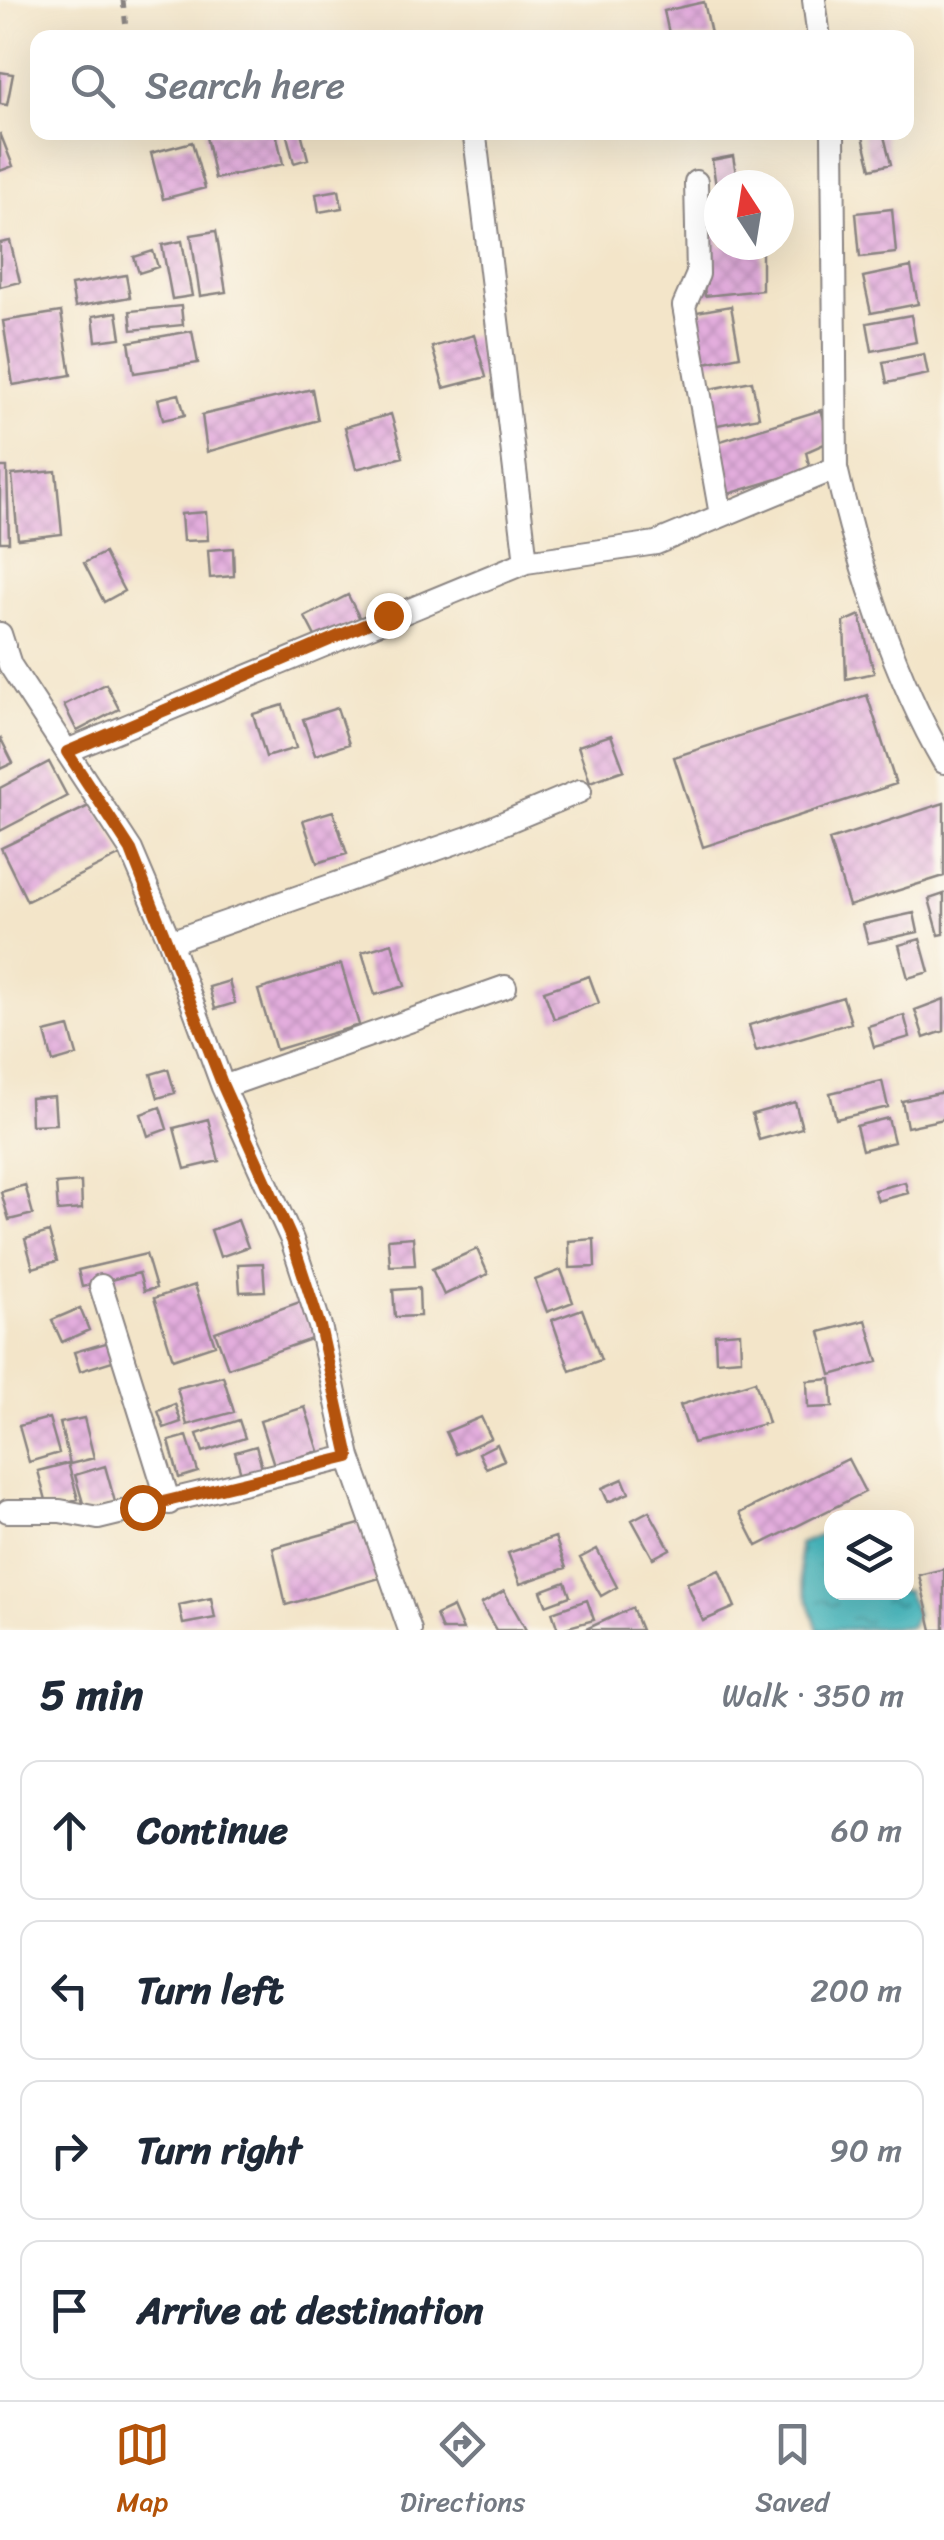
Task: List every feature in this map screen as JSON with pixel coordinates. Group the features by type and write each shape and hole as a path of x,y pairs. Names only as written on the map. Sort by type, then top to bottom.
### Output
{"street":[{"path":"814,0 819,30"},
{"path":"475,140 526,562"},
{"path":"834,140 836,468 847,520 906,683 944,761"},
{"path":"696,182 698,274 684,306 721,515"},
{"path":"67,752 526,562 656,543 836,468"},
{"path":"0,634 10,665 131,850 170,942 223,1086 292,1240 320,1326 349,1457 410,1630"},
{"path":"170,942 468,838 580,792"},
{"path":"223,1086 506,987"},
{"path":"101,1286 168,1504"},
{"path":"8,1511 60,1511 98,1518 349,1457"}],"path":[{"path":"122,0 126,30"}],"water":[{"path":"824,1534 824,1600 910,1600 916,1616 910,1627 818,1630 801,1579 799,1544"}],"building":[{"path":"704,2 710,30 668,30 664,11"},
{"path":"0,72 13,74 7,105 0,104"},
{"path":"0,133 13,166 0,171"},
{"path":"207,140 278,140 283,164 215,179"},
{"path":"288,140 303,140 308,159 294,163"},
{"path":"864,140 885,140 891,164 871,169"},
{"path":"192,142 205,188 163,199 151,153"},
{"path":"733,156 735,170 714,170 712,160"},
{"path":"339,190 342,208 319,212 316,194"},
{"path":"892,209 896,253 860,257 856,213"},
{"path":"698,228 704,228 704,260 762,260 762,290 705,296"},
{"path":"216,231 226,292 200,296 191,235"},
{"path":"10,241 20,282 0,287 0,243"},
{"path":"182,241 192,296 172,299 162,245"},
{"path":"153,251 158,267 139,273 134,257"},
{"path":"911,267 918,304 871,313 863,277"},
{"path":"126,275 130,297 75,307 71,285"},
{"path":"181,306 183,325 132,330 130,311"},
{"path":"731,306 740,356 700,364 691,313"},
{"path":"61,312 71,375 13,385 3,321"},
{"path":"117,312 121,338 96,341 93,316"},
{"path":"911,315 916,342 872,351 867,323"},
{"path":"192,331 198,363 134,373 129,342"},
{"path":"474,335 486,377 444,388 432,347"},
{"path":"924,354 928,374 887,383 883,362"},
{"path":"752,381 759,417 712,426 705,390"},
{"path":"312,389 318,420 207,452 202,415"},
{"path":"179,394 185,415 163,420 158,399"},
{"path":"821,410 831,441 806,452 810,469 725,495 714,443"},
{"path":"391,414 403,457 356,469 345,427"},
{"path":"0,467 7,467 9,542 0,542"},
{"path":"56,471 62,534 18,539 12,475"},
{"path":"206,512 208,540 183,541 181,514"},
{"path":"233,548 234,576 210,578 208,550"},
{"path":"104,553 124,591 104,602 84,563"},
{"path":"348,595 361,621 318,642 305,617"},
{"path":"860,615 874,673 846,679 844,622"},
{"path":"106,684 119,709 77,731 64,705"},
{"path":"867,695 896,784 703,847 674,757"},
{"path":"283,705 296,748 266,757 253,714"},
{"path":"337,708 349,744 315,755 303,719"},
{"path":"611,735 624,770 590,782 578,746"},
{"path":"0,737 13,763 0,769"},
{"path":"49,762 67,796 0,831 0,788"},
{"path":"95,803 121,855 27,901 1,848"},
{"path":"944,803 944,876 849,906 829,840"},
{"path":"333,811 347,854 317,863 303,820"},
{"path":"944,894 944,934 939,935 929,899"},
{"path":"914,913 918,932 868,943 863,924"},
{"path":"920,939 929,972 908,978 899,945"},
{"path":"392,943 405,986 375,995 362,952"},
{"path":"341,964 359,1025 276,1050 258,990"},
{"path":"589,976 599,1003 554,1019 544,991"},
{"path":"229,981 235,1003 215,1009 209,987"},
{"path":"843,997 851,1023 756,1051 749,1025"},
{"path":"944,999 944,1031 924,1038 915,1010"},
{"path":"904,1015 910,1037 874,1047 868,1026"},
{"path":"69,1027 77,1055 53,1062 45,1033"},
{"path":"168,1069 175,1093 158,1098 151,1074"},
{"path":"882,1081 888,1107 836,1119 830,1093"},
{"path":"944,1092 944,1119 907,1127 902,1101"},
{"path":"54,1096 56,1124 31,1125 30,1098"},
{"path":"795,1102 802,1128 759,1140 752,1114"},
{"path":"160,1107 167,1129 148,1136 141,1114"},
{"path":"888,1118 894,1142 862,1150 856,1126"},
{"path":"208,1119 219,1161 185,1169 174,1128"},
{"path":"81,1182 82,1209 58,1211 56,1184"},
{"path":"905,1182 908,1193 878,1201 874,1190"},
{"path":"25,1185 33,1214 9,1220 1,1192"},
{"path":"238,1220 248,1247 220,1257 211,1230"},
{"path":"49,1232 57,1261 33,1268 25,1239"},
{"path":"413,1237 415,1265 390,1266 388,1239"},
{"path":"594,1239 595,1267 570,1268 569,1241"},
{"path":"477,1249 488,1274 444,1295 432,1269"},
{"path":"146,1254 156,1288 144,1291 139,1273 82,1287 78,1270"},
{"path":"263,1263 265,1291 240,1292 238,1264"},
{"path":"561,1270 573,1302 547,1312 535,1280"},
{"path":"195,1285 215,1345 173,1359 154,1298"},
{"path":"419,1288 420,1316 395,1317 393,1290"},
{"path":"308,1299 320,1336 228,1368 215,1332"},
{"path":"80,1308 89,1330 62,1342 52,1320"},
{"path":"582,1309 601,1360 570,1371 552,1320"},
{"path":"866,1320 878,1362 831,1375 820,1332"},
{"path":"740,1332 741,1359 716,1361 715,1334"},
{"path":"113,1341 119,1359 80,1371 74,1352"},
{"path":"223,1376 234,1412 187,1425 177,1388"},
{"path":"831,1379 833,1407 808,1408 807,1381"},
{"path":"755,1381 768,1423 693,1443 680,1405"},
{"path":"175,1404 181,1422 164,1428 158,1411"},
{"path":"305,1407 319,1451 274,1465 260,1421"},
{"path":"481,1417 491,1438 456,1454 446,1432"},
{"path":"49,1418 59,1453 29,1462 19,1426"},
{"path":"84,1418 94,1458 70,1464 60,1423"},
{"path":"239,1420 245,1438 203,1452 197,1434"},
{"path":"187,1436 198,1472 179,1478 169,1441"},
{"path":"497,1444 504,1460 486,1468 479,1453"},
{"path":"256,1446 263,1471 242,1477 235,1452"},
{"path":"848,1459 865,1492 757,1546 740,1513"},
{"path":"68,1463 78,1499 48,1507 38,1471"},
{"path":"105,1466 115,1502 85,1510 75,1475"},
{"path":"623,1479 629,1493 608,1502 602,1488"},
{"path":"649,1511 670,1549 653,1558 632,1520"},
{"path":"363,1523 380,1578 286,1605 273,1548"},
{"path":"555,1537 566,1568 520,1584 508,1553"},
{"path":"597,1549 617,1587 601,1596 580,1558"},
{"path":"944,1569 944,1630 932,1630 919,1575"},
{"path":"719,1570 735,1607 703,1621 687,1583"},
{"path":"565,1582 570,1596 546,1605 541,1591"},
{"path":"504,1591 526,1630 496,1630 481,1604"},
{"path":"211,1598 215,1618 183,1624 179,1605"},
{"path":"587,1600 594,1620 558,1630 552,1612"},
{"path":"453,1607 463,1630 442,1630 436,1615"},
{"path":"632,1608 641,1630 584,1630"}],"route":[{"path":"142,1507 168,1504 349,1457 320,1326 292,1240 223,1086 131,850 67,752 388,615"}]}
